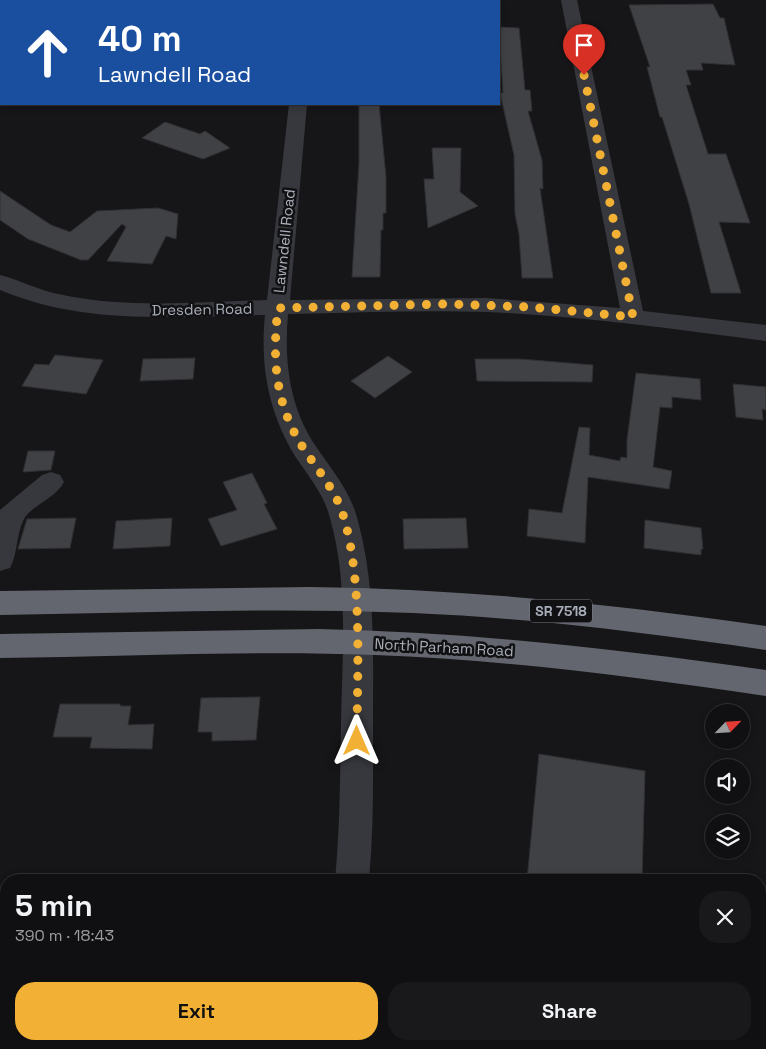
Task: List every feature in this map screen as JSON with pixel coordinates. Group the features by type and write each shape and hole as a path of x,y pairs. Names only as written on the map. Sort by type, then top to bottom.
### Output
{"highway":[{"name":"SR 7518","path":"0,603 355,600 516,607 596,614 766,638"},
{"name":"North Parham Road","path":"0,646 357,642 541,652 766,682"}],"street":[{"path":"569,0 633,317"},
{"name":"Lawndell Road","path":"293,105 274,343 275,371 279,395 290,423 340,505 348,536 355,600 357,642 356,804 352,874"},
{"name":"Dresden Road","path":"0,282 39,297 99,306 198,310 447,304 530,307 766,333"},
{"path":"0,560 12,513 51,482"}],"building":[{"path":"713,4 720,18 724,18 735,65 701,63 703,70 686,70 691,85 686,85 708,154 726,154 750,223 719,222 741,293 711,293 689,204 662,117 660,117 647,67 650,67 629,5"},
{"path":"500,27 519,28 525,90 530,90 532,111 528,111 542,160 543,189 540,188 553,278 522,278 519,234 515,214 514,155 500,93 503,93"},
{"path":"359,105 379,105 386,177 386,213 383,213 383,230 381,230 380,277 352,277 359,163"},
{"path":"165,122 200,134 205,131 230,148 203,159 142,138"},
{"path":"432,148 461,148 460,192 478,206 428,228 424,179 434,179"},
{"path":"0,191 51,225 70,232 97,211 158,208 178,214 176,239 166,236 152,264 107,261 126,227 122,224 88,260 81,260 28,239 0,220"},
{"path":"55,355 103,360 86,394 22,386 35,364 49,365"},
{"path":"388,356 412,372 375,398 351,381"},
{"path":"195,358 193,379 140,381 143,359"},
{"path":"475,359 520,359 593,365 592,382 477,381"},
{"path":"636,373 700,379 701,400 672,397 672,408 660,407 653,467 672,471 669,489 588,477 585,543 527,536 529,509 562,513 579,427 590,428 589,455 620,461 621,457 627,458 627,440"},
{"path":"733,384 766,387 766,410 762,409 763,420 736,417"},
{"path":"28,451 55,451 51,470 23,472"},
{"path":"252,473 267,503 264,504 277,529 221,546 208,519 237,510 223,482"},
{"path":"76,518 70,548 18,549 27,519"},
{"path":"172,518 170,546 113,549 116,521"},
{"path":"466,518 468,548 404,549 403,519"},
{"path":"645,520 701,528 703,549 701,549 701,555 644,548"},
{"path":"260,697 256,740 212,741 212,732 198,732 201,698"},
{"path":"60,704 120,704 120,706 131,706 128,725 154,724 152,749 90,748 92,737 53,737"},
{"path":"539,754 645,771 642,874 528,874"}],"route":[{"path":"357,741 358,669 354,581 345,519 340,505 324,477 290,423 279,395 275,371 274,343 278,308 447,304 530,307 633,317 584,75"}]}
